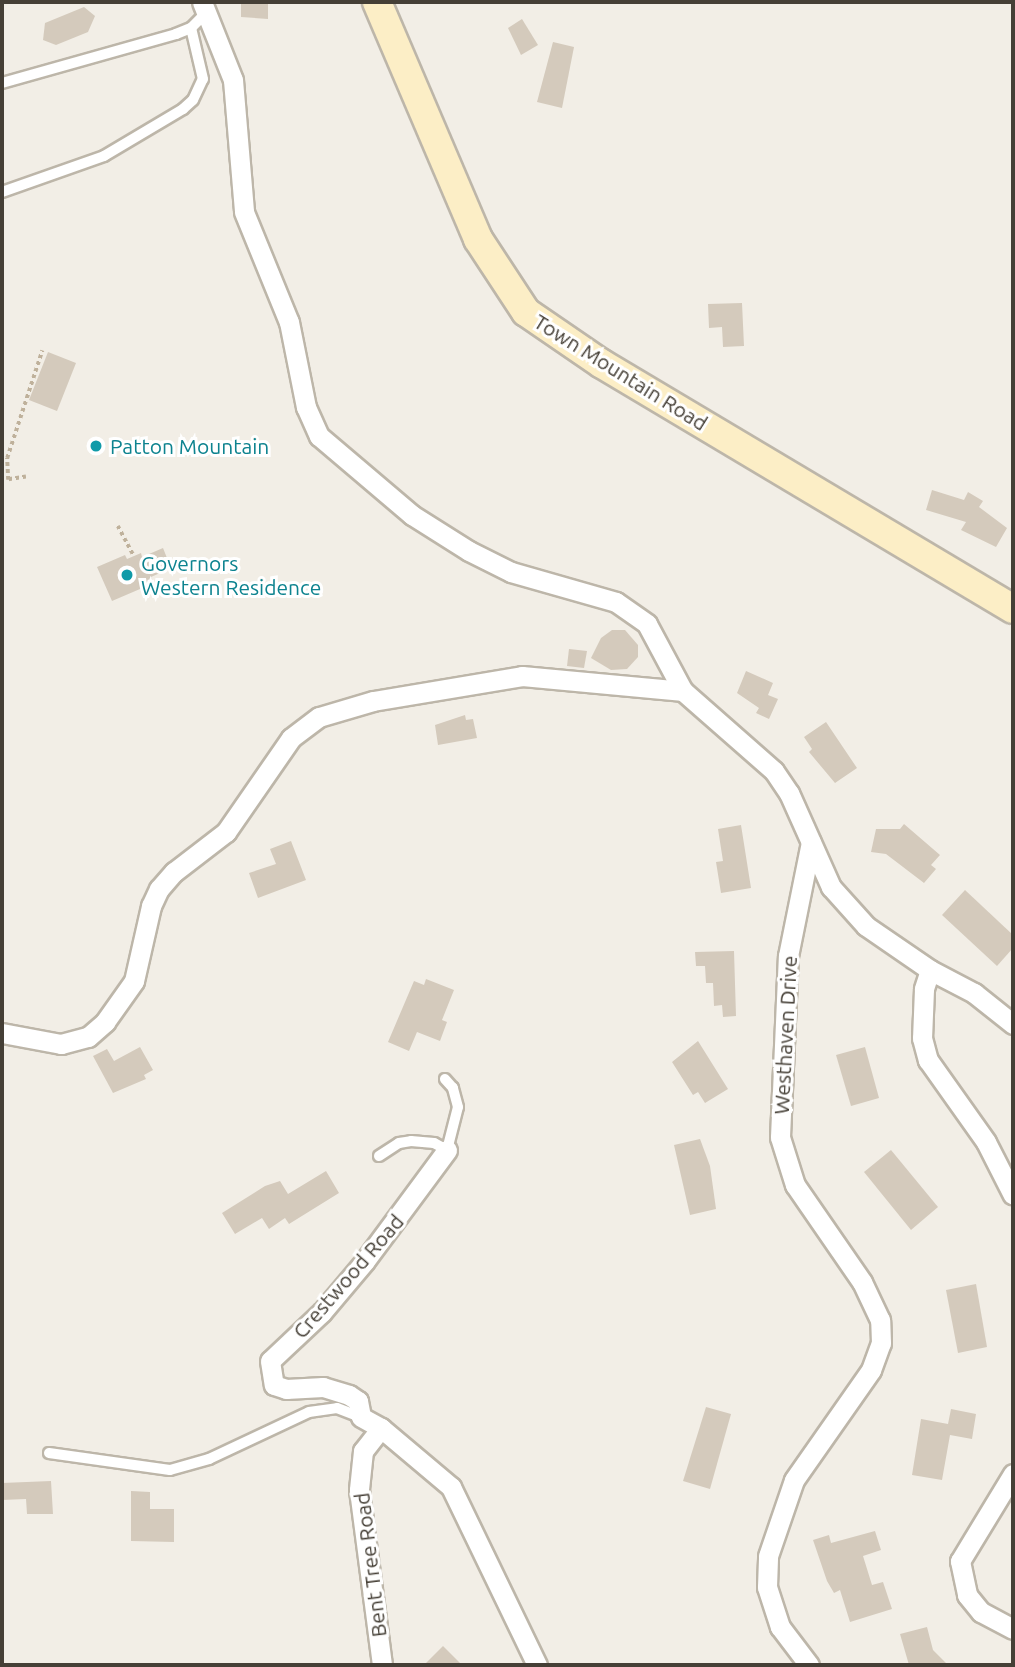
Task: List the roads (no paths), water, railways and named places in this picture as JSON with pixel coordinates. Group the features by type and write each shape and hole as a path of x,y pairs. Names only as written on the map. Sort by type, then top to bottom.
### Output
{"main road":[{"name":"Town Mountain Road","path":"377,2 478,239 526,312 602,364 1013,609"}],"street":[{"path":"204,7 233,80 244,212 289,322 306,407 319,436 412,515 490,563 593,594 635,613 655,635 683,691 774,771 789,793 831,887 866,926 930,970 974,993 1013,1024"},
{"path":"2,1032 61,1044 89,1037 105,1022 134,981 151,906 167,879 226,832 291,738 319,718 373,701 522,676 683,691"},
{"name":"Westhaven Drive","path":"808,1665 780,1627 767,1587 768,1556 794,1480 871,1370 881,1343 880,1320 862,1282 795,1185 780,1137 789,956 811,842"},
{"path":"930,970 923,989 922,1038 928,1060 986,1142 1013,1195"},
{"name":"Crestwood Road","path":"447,1150 356,1271 270,1361 274,1385 338,1390 358,1401 361,1417 381,1428 451,1487 537,1665"},
{"name":"Bent Tree Road","path":"381,1428 363,1451 359,1490 382,1665"},
{"path":"1013,1474 960,1561 967,1595 981,1612 1013,1629"}],"lane":[{"path":"2,192 104,156 183,109 193,100 202,79 191,29 204,7"},
{"path":"2,83 191,29"},
{"path":"379,1156 399,1143 411,1141 434,1143 447,1150 457,1107 453,1088 445,1079"},
{"name":"Crestwood Road","path":"49,1453 170,1470 209,1459 309,1412 337,1408 361,1417"}],"place":[{"name":"Patton Mountain","path":"96,446"},
{"name":"Governors Western Residence","path":"127,575"}]}
